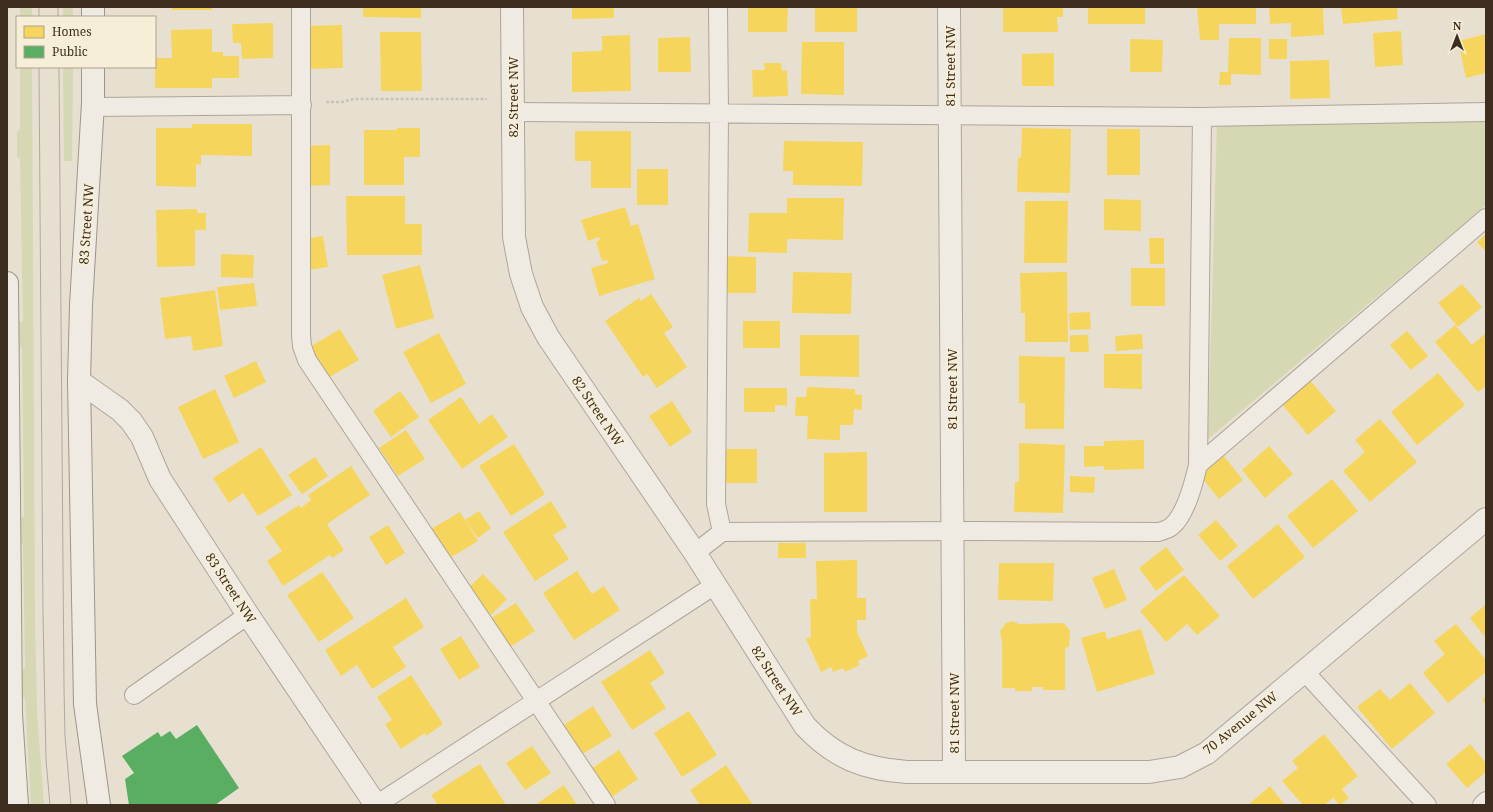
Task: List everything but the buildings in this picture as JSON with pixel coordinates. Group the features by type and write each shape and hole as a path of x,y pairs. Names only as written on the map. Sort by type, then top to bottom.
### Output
{"street":[{"name":"82 Street NW","path":"512,7 514,237 521,274 532,307 548,337 695,553 805,726 820,742 842,757"},
{"name":"81 Street NW","path":"949,7 954,772"},
{"name":"83 Street NW","path":"93,68 93,107 81,305 79,381 85,704 99,805"},
{"path":"7,283 9,714 17,805"},
{"name":"83 Street NW","path":"79,381 131,421 142,437 160,479 248,616 376,805"},
{"name":"70 Avenue NW","path":"842,757 865,766 885,771 1150,772 1180,766 1207,753 1486,520"}],"lane":[{"path":"301,7 301,335 302,346 307,360 606,805"},
{"path":"718,7 719,113 716,504 722,532"},
{"path":"93,107 302,104"},
{"path":"513,112 1202,117 1486,112"},
{"path":"695,553 722,532 953,530 1158,532 1172,526 1186,505 1194,485 1198,465 1202,117"},
{"path":"1198,465 1486,218"},
{"path":"376,805 715,585"},
{"path":"134,695 248,616"},
{"path":"1304,671 1426,805"},
{"path":"1482,805 1486,801"}],"path":[{"path":"302,104 342,102 354,99 492,99"}],"green space":[{"path":"20,7 32,7 32,16 20,16"},
{"path":"63,7 73,7 73,16 63,16"},
{"path":"20,68 32,68 35,622 37,712 44,805 31,805 25,698 21,696 21,672 25,668 23,545 20,542 20,519 24,516 22,347 18,348 18,322 23,322 20,159 17,157 17,132 20,129"},
{"path":"63,68 73,68 72,161 64,161"},
{"path":"1217,122 1486,122 1486,205 1208,439"}],"tram line":[{"path":"39,7 39,16"},
{"path":"58,7 58,16"},
{"path":"39,68 43,615 46,760 50,805"},
{"path":"59,68 64,688 65,736 71,805"}]}
